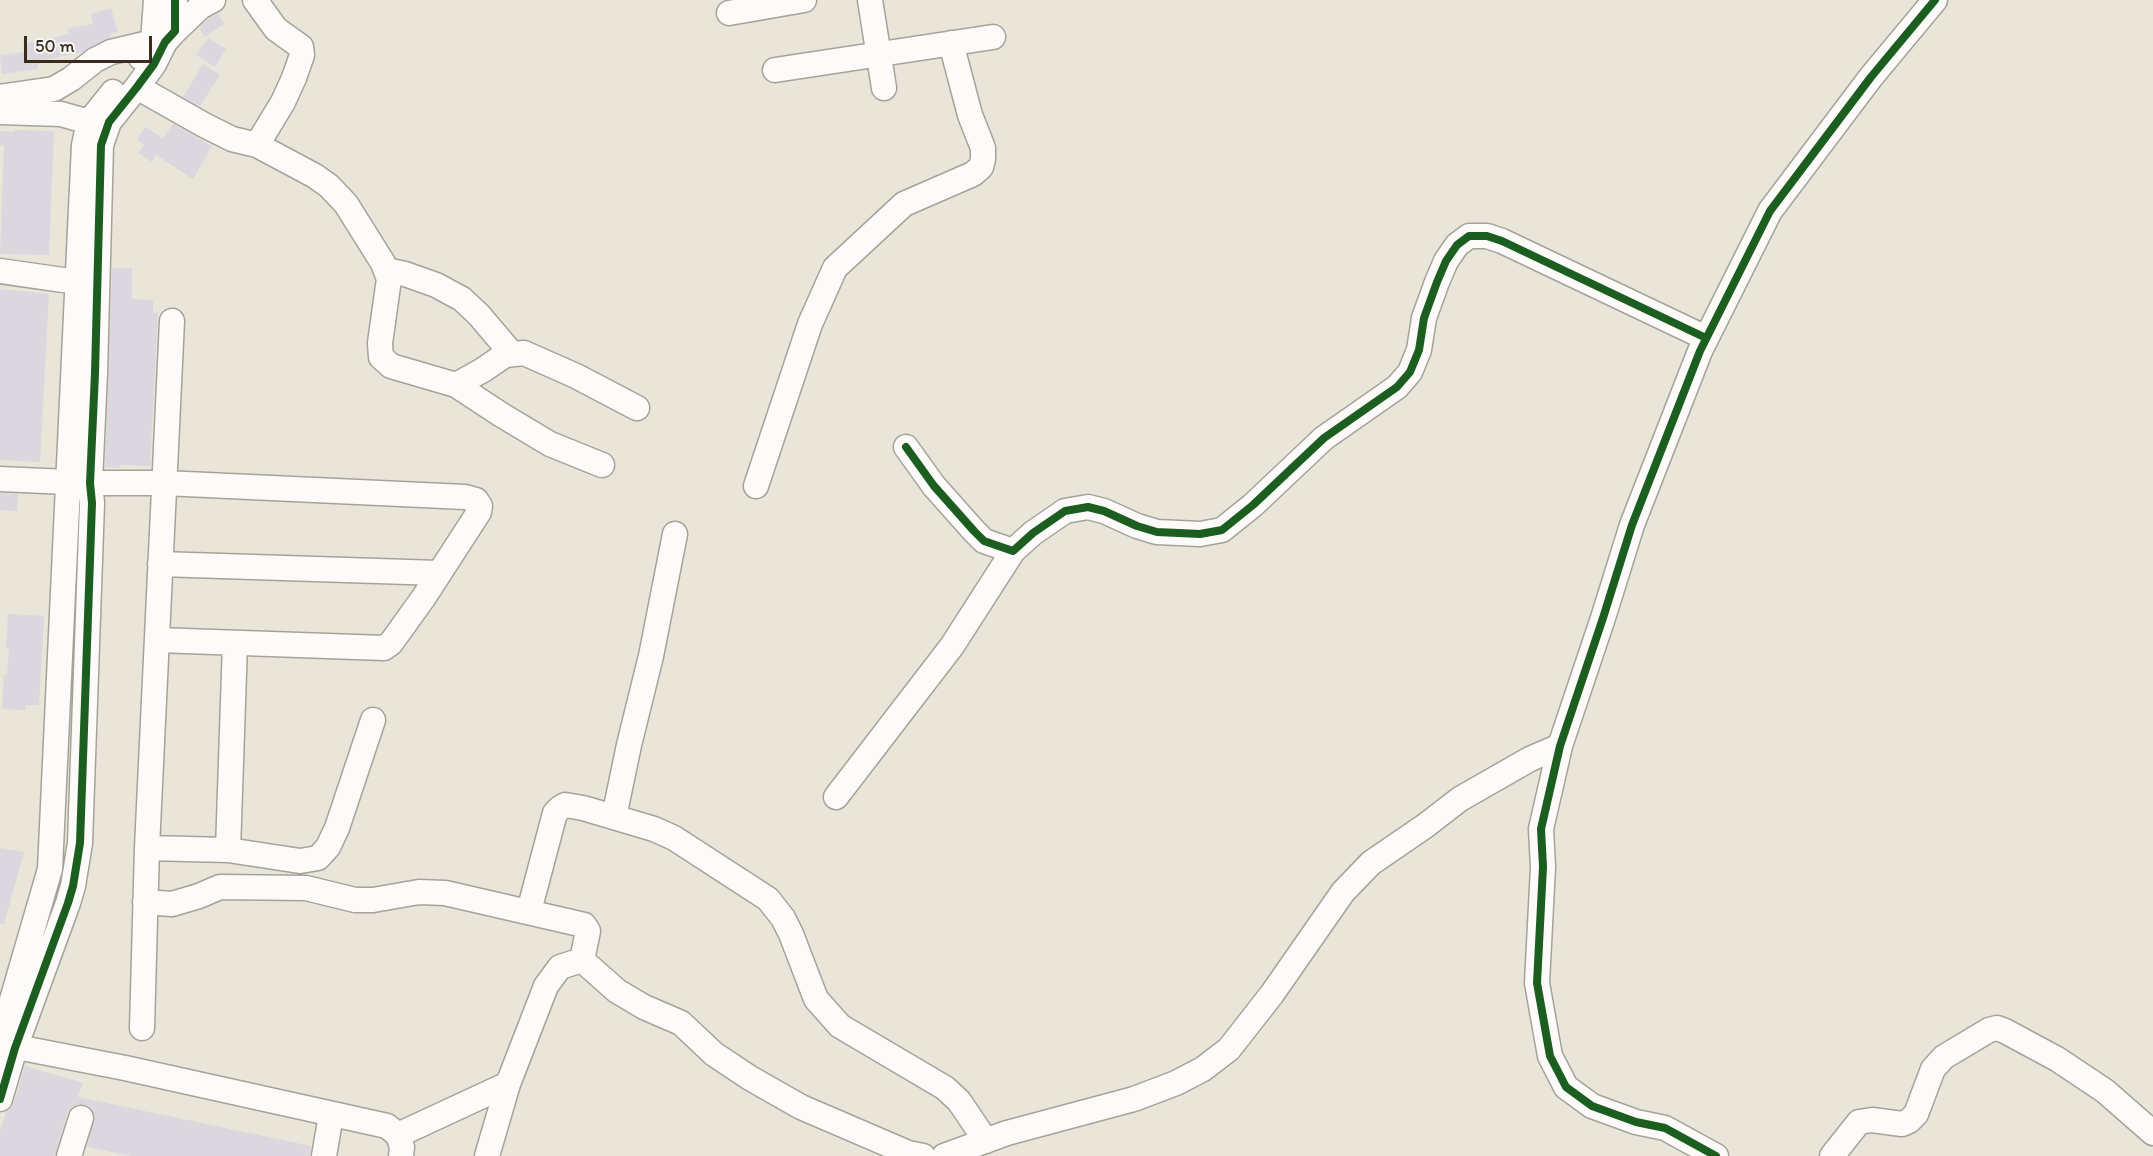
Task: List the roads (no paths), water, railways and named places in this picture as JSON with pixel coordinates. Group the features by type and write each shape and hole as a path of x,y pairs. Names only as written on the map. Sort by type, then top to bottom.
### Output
{"street":[{"path":"79,482 77,282 84,145 89,122 153,42 156,0"},
{"path":"175,0 175,31"},
{"path":"0,1099 5,1044 50,869 79,482 95,373 101,145 109,122 154,64 165,42 200,6 213,0"},
{"path":"255,0 276,29 301,46 302,55 283,102 256,146"},
{"path":"729,13 804,0"},
{"path":"870,0 884,88"},
{"path":"1716,1156 1665,1128 1636,1122 1592,1106 1566,1087 1550,1056 1537,983 1543,867 1541,828 1560,746 1604,618 1632,525 1706,338 1770,211 1871,78 1935,0"},
{"path":"0,99 54,89 95,60 111,52 153,42 175,31"},
{"path":"775,70 993,37"},
{"path":"756,486 810,324 835,268 904,204 973,174 981,167 983,148 970,115 951,43"},
{"path":"137,87 204,125 232,139 256,146 329,186 346,204 376,250 389,279 380,343 381,357 392,366 456,385 550,444 602,465"},
{"path":"0,99 89,122"},
{"path":"836,797 952,646 1013,551 1032,533 1065,511 1088,507 1157,532 1200,534 1222,530 1253,505 1324,438 1396,387 1410,372 1419,350 1424,318 1437,282 1457,245 1469,236 1486,236 1502,241 1706,338"},
{"path":"386,270 436,285 462,299 479,315 512,354"},
{"path":"0,271 77,282"},
{"path":"142,1028 147,849 172,321"},
{"path":"456,385 505,355 524,353 576,376 638,408"},
{"path":"906,447 934,486 984,541 1013,551"},
{"path":"0,479 164,483 465,497 476,500 480,506 479,512 439,573 391,643 384,648 157,640"},
{"path":"614,817 651,656 675,534"},
{"path":"160,564 439,573"},
{"path":"228,850 235,643"},
{"path":"147,849 228,850 300,861 318,858 328,846 337,828 373,720"},
{"path":"948,1155 1007,1133 1134,1099 1203,1070 1229,1049 1272,994 1343,892 1371,863 1460,799 1530,759 1560,746"},
{"path":"529,911 555,813 560,808 573,806 654,829 674,838 768,899 783,918 791,934 816,999 840,1026 945,1088 959,1101 986,1141"},
{"path":"145,902 172,903 199,896 220,887 306,888 355,900 373,900 418,892 445,893 584,925 588,931 582,960"},
{"path":"487,1156 508,1084 546,986 560,967 582,960"},
{"path":"582,960 617,991 644,1007 681,1023 714,1054 750,1078 801,1107 908,1153 923,1156"},
{"path":"1832,1156 1859,1122 1872,1120 1902,1124 1909,1121 1916,1114 1933,1069 1944,1057 1989,1030 1997,1028 2057,1059 2104,1091 2153,1133"},
{"path":"5,1044 387,1126 400,1145 508,1084"},
{"path":"324,1156 331,1115"},
{"path":"74,1155 81,1118"}]}
